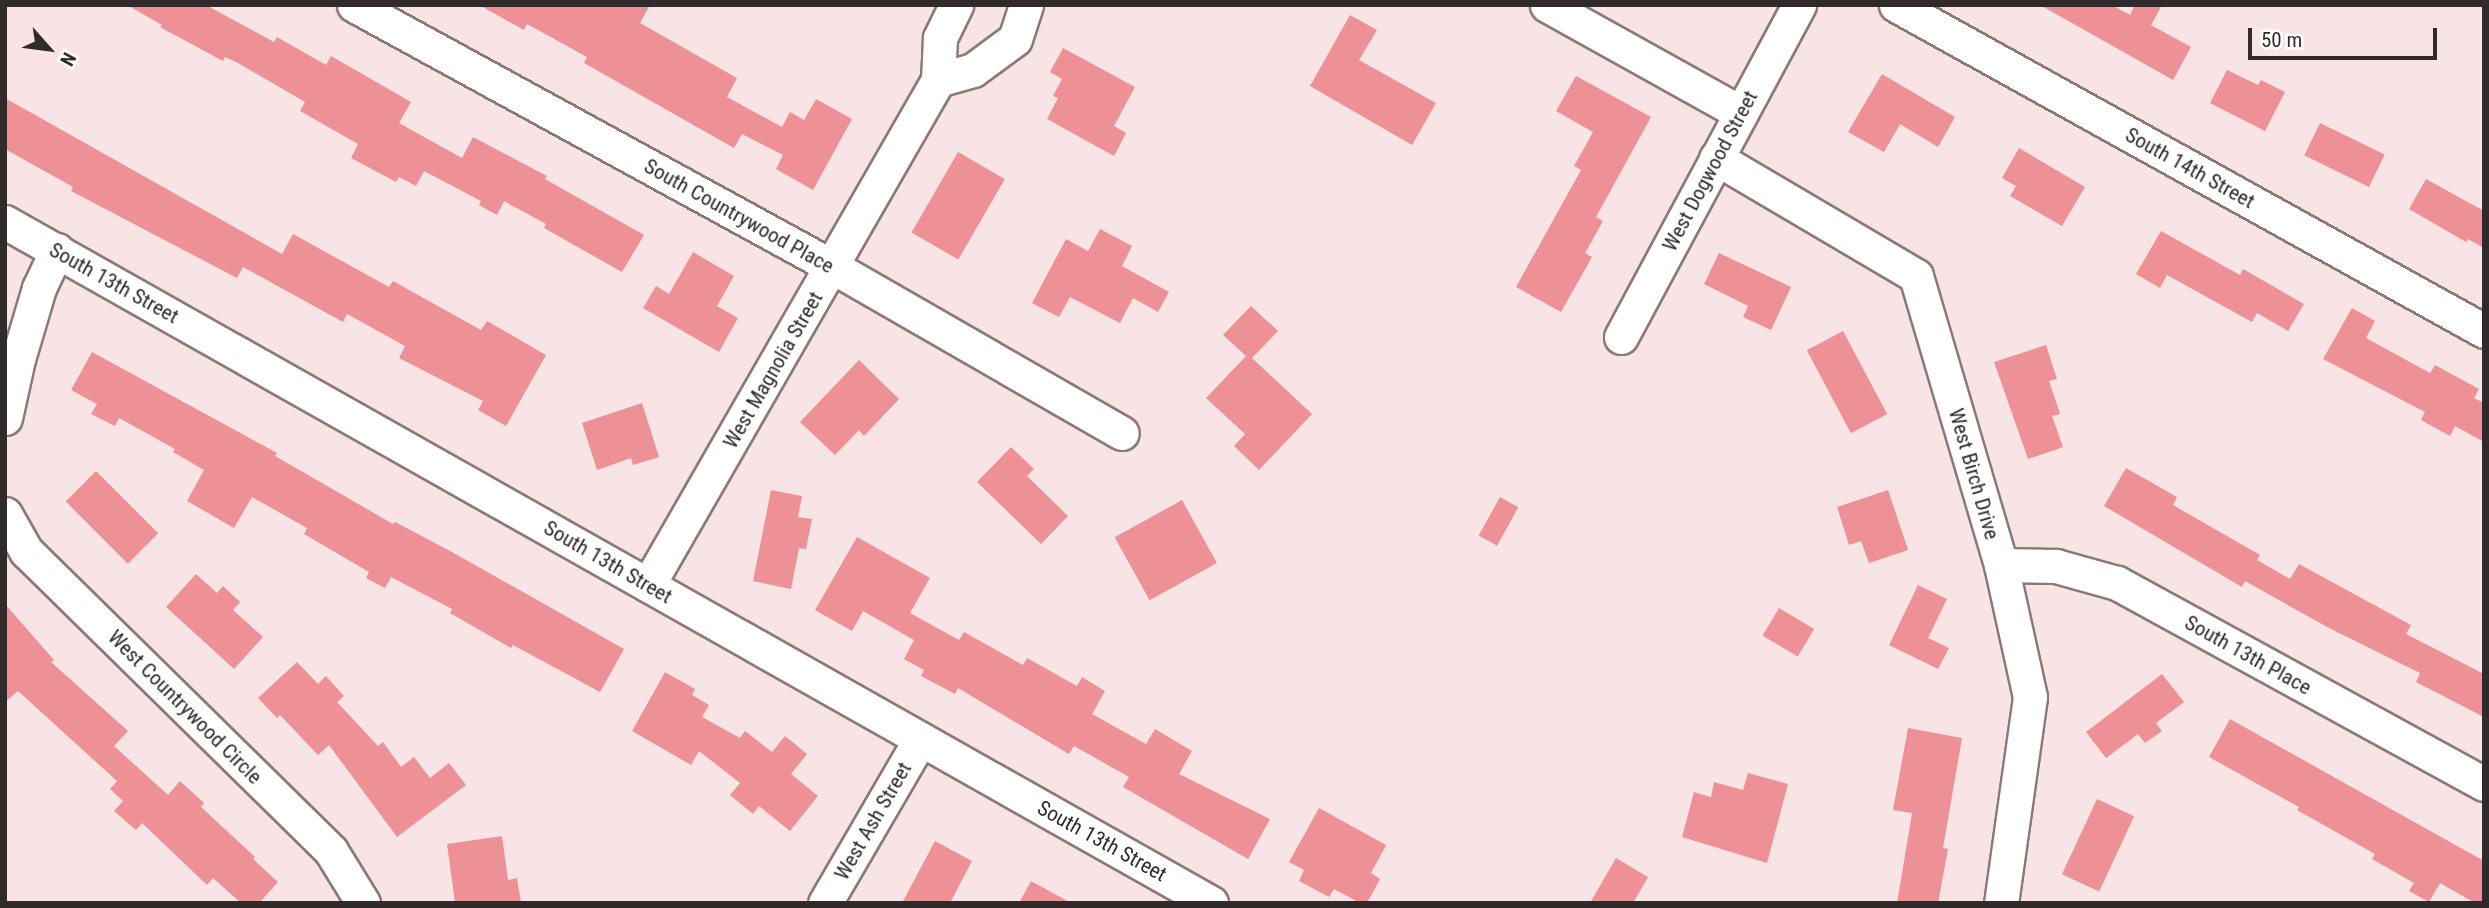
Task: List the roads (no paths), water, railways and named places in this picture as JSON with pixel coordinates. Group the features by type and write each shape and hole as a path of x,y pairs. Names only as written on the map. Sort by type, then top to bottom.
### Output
{"street":[{"name":"South Countrywood Place","path":"354,5 833,267 1122,433"},
{"name":"West Magnolia Street","path":"648,585 938,80 940,38 956,5"},
{"path":"938,80 973,70 1015,39 1026,5"},
{"path":"1547,5 1741,113"},
{"name":"West Dogwood Street","path":"1622,337 1799,5"},
{"name":"South 14th Street","path":"1896,5 2484,331"},
{"name":"West Birch Drive","path":"1716,158 1916,276 2001,565 2030,697 2001,903"},
{"name":"South 13th Street","path":"5,222 1211,903"},
{"path":"5,418 18,359 36,300 57,250"},
{"name":"West Countrywood Circle","path":"5,514 26,551 331,850 363,903"},
{"name":"South 13th Place","path":"2001,565 2056,566 2117,583 2484,784"},
{"name":"West Ash Street","path":"825,903 920,740"}]}
